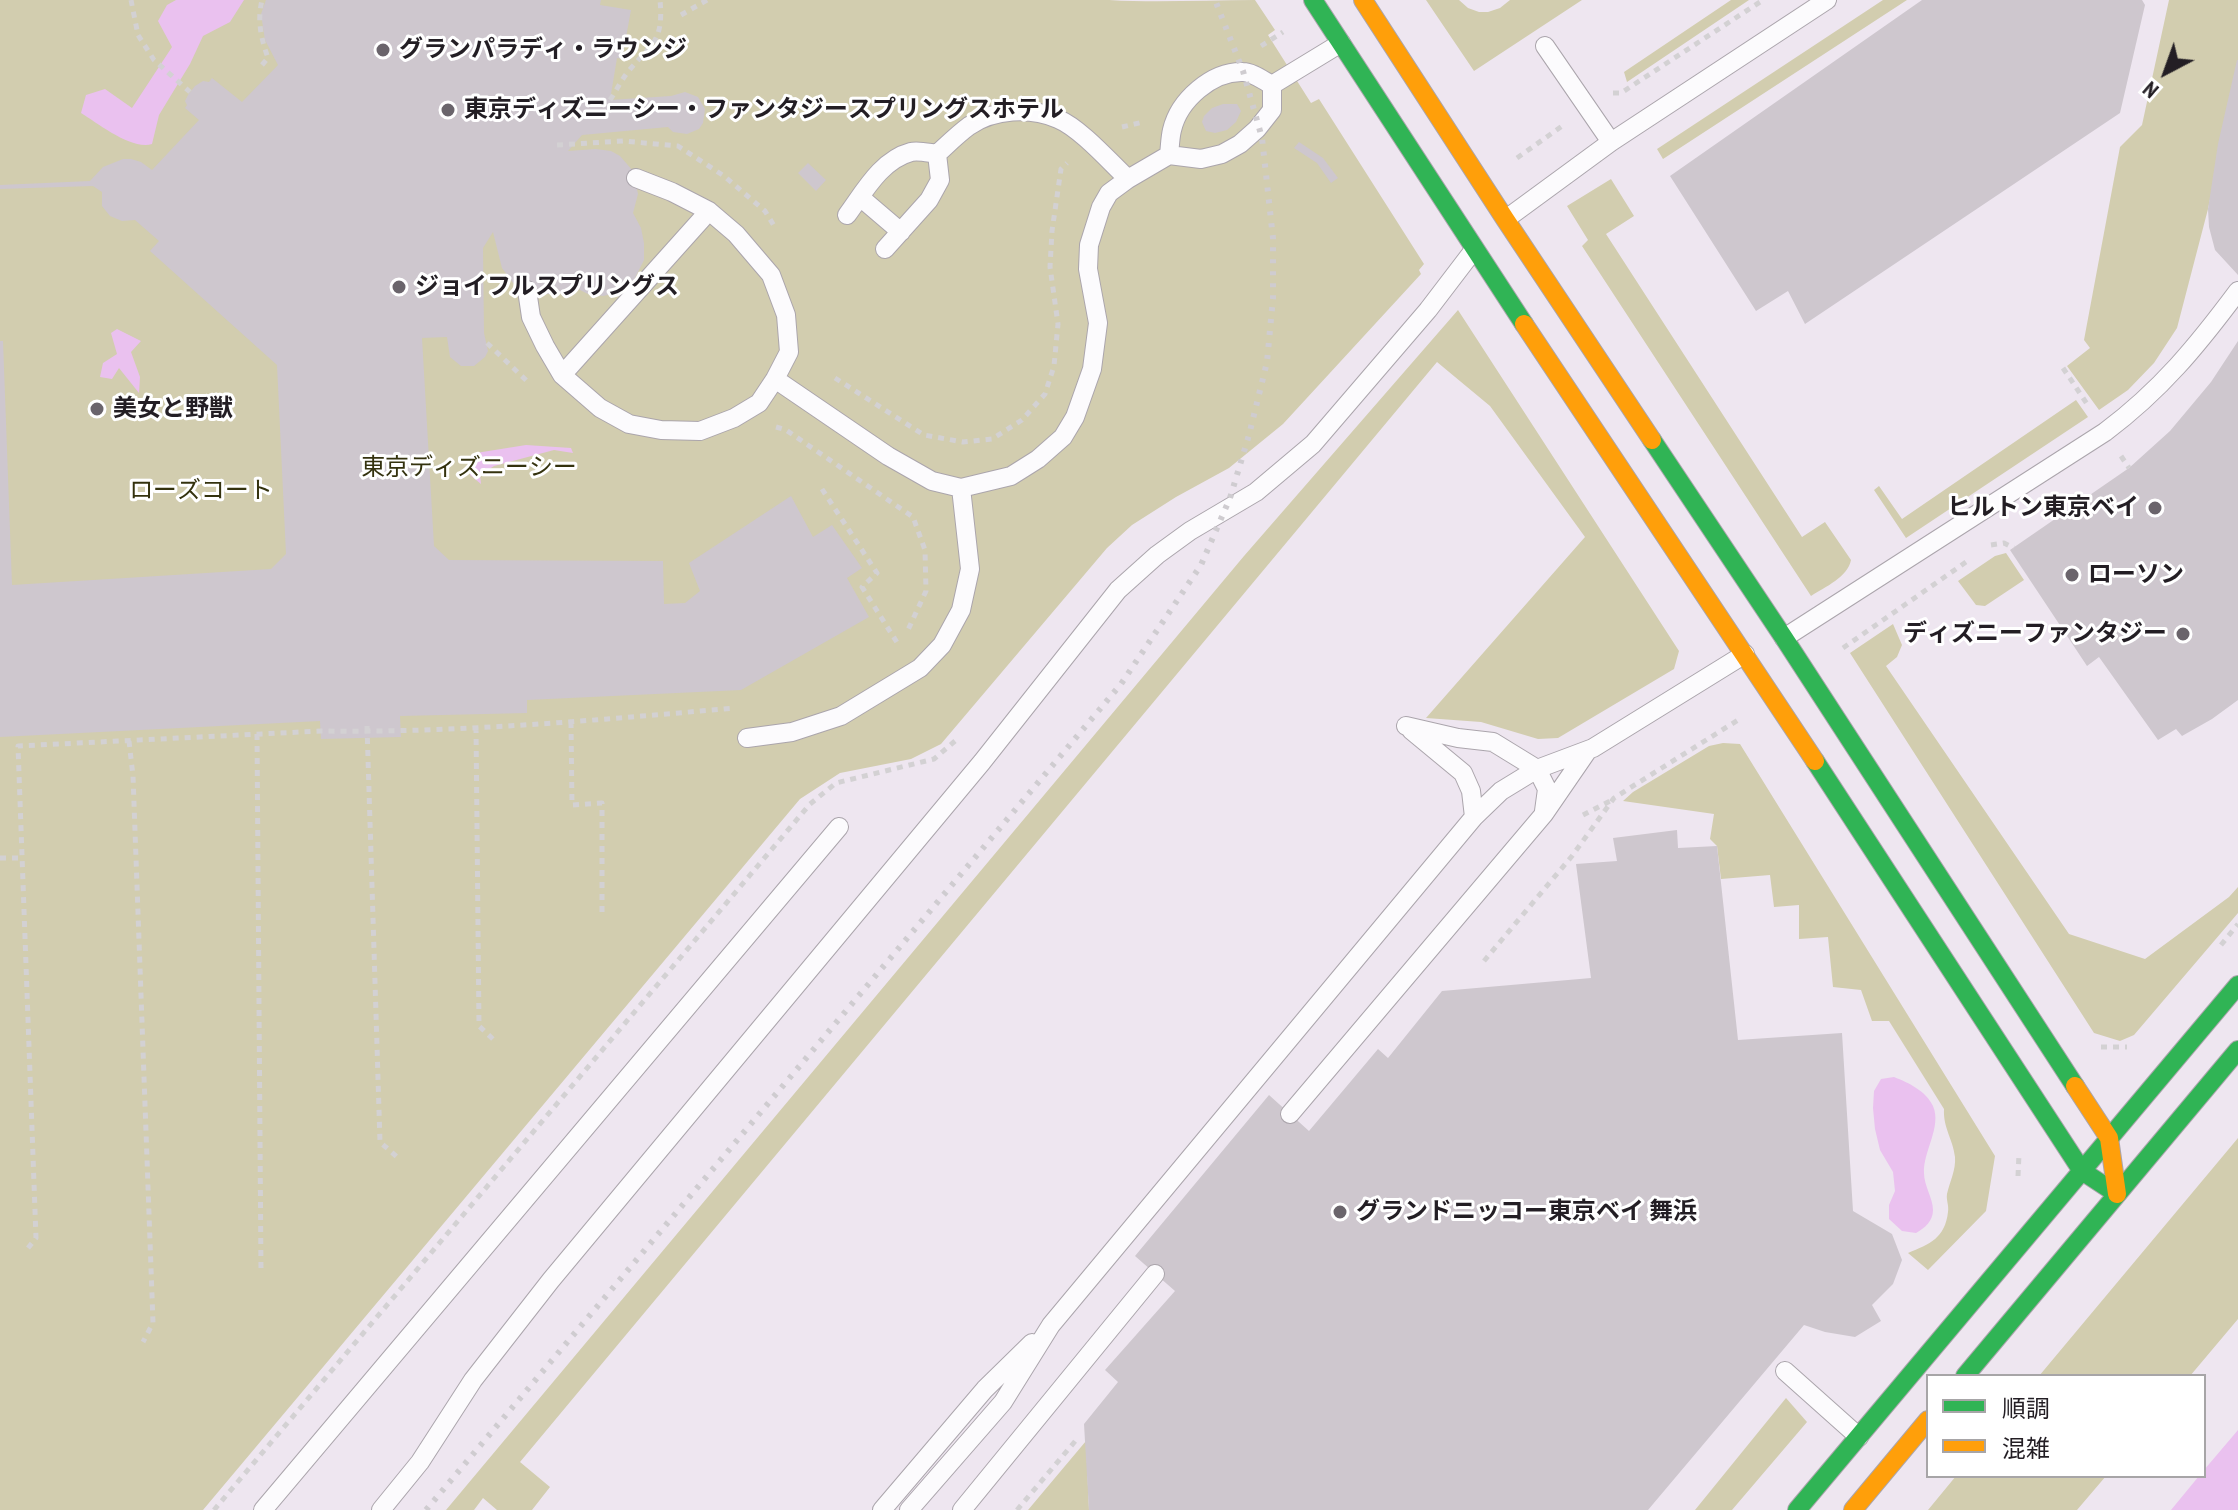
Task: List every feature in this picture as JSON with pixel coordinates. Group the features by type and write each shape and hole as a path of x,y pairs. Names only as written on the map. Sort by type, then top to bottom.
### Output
{"street":[{"path":"1313,0 1341,43 1490,234 1784,638 2109,1138 2117,1194"},
{"path":"1363,0 1490,234 1745,654 2082,1171 2117,1194"},
{"path":"1797,1510 2238,985"},
{"path":"1967,1374 2238,1050"},
{"path":"1853,1510 1926,1422"}],"lane":[{"path":"381,1510 420,1462 473,1380 551,1280 982,762 1118,590 1157,555 1190,531 1256,492 1313,444 1490,234 1611,142 1827,0"},
{"path":"1272,85 1341,43"},
{"path":"1545,46 1611,142"},
{"path":"1169,155 1172,128 1194,93 1218,77 1245,71 1272,85"},
{"path":"775,379 888,456 932,481 961,488 1011,476 1038,459 1063,437 1075,417 1092,369 1098,323 1088,269 1089,245 1101,207 1109,193 1169,155 1201,159 1222,154 1240,144 1272,110 1272,85"},
{"path":"847,215 875,177 891,162 913,151 937,154 968,126 1004,112 1032,113 1059,119 1128,179"},
{"path":"885,249 929,200 940,180 937,154"},
{"path":"527,290 531,317 562,375 600,408 629,424 661,430 700,431 734,418 759,403 789,352 786,315 771,275 736,234 709,211 636,178"},
{"path":"860,197 901,232"},
{"path":"562,375 709,211"},
{"path":"1784,638 2133,411 2179,367 2238,291"},
{"path":"747,738 792,732 841,716 920,668 942,645 961,610 970,569 961,488"},
{"path":"882,1510 985,1389 1051,1325 1474,817 1501,791 1537,769 1588,750 1745,654"},
{"path":"1474,817 1471,791 1463,773 1406,726 1493,742 1537,769 1547,789 1544,814"},
{"path":"1290,1114 1544,814 1588,750"},
{"path":"263,1510 839,827"},
{"path":"962,1510 1155,1274"},
{"path":"909,1510 1003,1402 1051,1325"},
{"path":"1785,1371 1859,1437"}],"path":[{"path":"131,0 138,35 154,60 190,92"},
{"path":"262,0 259,13 261,38 268,58 262,65"},
{"path":"610,100 627,73 653,44 662,23 660,0"},
{"path":"681,15 707,0"},
{"path":"1510,163 1608,93 1621,93 1763,0"},
{"path":"1277,21 1307,64"},
{"path":"1259,47 1284,31"},
{"path":"831,376 924,435 963,442 992,439 1022,420 1045,394 1054,366 1058,324 1050,267 1061,169 1104,125 1124,128 1152,117"},
{"path":"557,145 623,141 678,146 745,193 765,211 781,235"},
{"path":"487,343 533,387"},
{"path":"774,426 786,430 913,517 925,550 926,591 911,628 898,644 886,651"},
{"path":"822,489 877,573 862,587 898,644"},
{"path":"1980,552 1992,544 2004,543 2014,548"},
{"path":"1840,650 1968,561"},
{"path":"1708,677 1745,729"},
{"path":"28,1248 36,1238 18,746 367,729 476,727 741,708"},
{"path":"1484,961 1572,856 1614,798 1739,720"},
{"path":"571,722 572,805 602,803 602,916"},
{"path":"476,727 479,1026 495,1041"},
{"path":"367,729 380,1142 397,1157"},
{"path":"257,734 261,1272"},
{"path":"129,741 133,776 153,1323 143,1342"},
{"path":"0,858 22,858"},
{"path":"2013,1189 2018,1177 2019,1147"},
{"path":"1017,1510 1077,1439"}],"green space":[{"name":"東京ディズニーシー","path":"0,0 1255,0 1275,30 1268,35 1311,103 1319,99 1424,264 1419,270 1421,274 1283,424 1229,468 1132,525 1107,548 941,744 911,759 840,773 800,799 203,1510 0,1510"},
{"path":"1426,0 1459,0 1468,8 1488,12 1510,0 1582,0 1474,71"},
{"path":"1731,0 1749,0 1627,82 1624,72"},
{"path":"1883,0 1907,0 1663,159 1657,149"},
{"path":"2169,0 2238,0 2238,66 2208,209 2177,328 2154,363 2128,390 2099,410 2067,366 2090,348 2084,340 2120,147 2142,125"},
{"path":"1611,179 1634,216 1606,234 1802,537 1825,522 1851,560 1841,576 1811,596 1582,246 1588,240 1567,206"},
{"path":"1458,310 1679,651 1674,669 1558,738 1538,739 1481,722 1426,718 1585,537 1490,406 1437,362 520,1462 550,1487 532,1510 497,1510 483,1498 474,1510 446,1510 1244,556"},
{"path":"2076,400 2088,417 1906,538 1874,490 1879,486 1902,519"},
{"path":"2006,553 2024,580 1985,606 1976,605 1958,581 1995,556"},
{"path":"1893,624 1902,645 1897,657 1886,666 2069,934 2145,959 2238,887 2238,913 2134,1035 2120,1041 2094,1033 1850,653"},
{"path":"1740,744 1995,1156 1986,1211 1928,1270 1908,1253 1930,1243 1944,1228 1955,1157 1944,1109 1889,1021 1872,1021 1861,990 1833,987 1828,937 1799,939 1799,905 1774,907 1770,875 1721,879 1717,846 1710,839 1714,814 1623,801 1709,746"},
{"path":"2238,1138 2238,1319 2192,1374 2041,1374"},
{"path":"1786,1398 1807,1422 1732,1510 1695,1510"},
{"path":"1086,1441 1089,1510 1028,1510"},
{"path":"1954,1478 2104,1478 2077,1510 1928,1510"}],"shaded area":[{"path":"176,0 244,0 230,22 203,36 159,115 152,144 135,143 115,135 81,113 86,95 105,89 132,108 172,47 158,21 167,5"},
{"path":"117,329 141,341 131,352 140,377 139,393 119,368 112,379 100,377 103,363 117,354 111,333"},
{"path":"526,445 571,448 573,453 554,450 494,466 480,475 481,484 470,475 476,453"},
{"path":"1894,1077 1922,1092 1935,1114 1934,1131 1924,1165 1933,1214 1928,1224 1916,1233 1902,1231 1889,1219 1889,1205 1895,1191 1893,1172 1880,1150 1875,1129 1874,1091 1881,1079"},
{"path":"2238,1430 2238,1510 2171,1510 2197,1478 2206,1478 2206,1468"}],"building":[{"name":"東京ディズニーシー・ファンタジースプリングスホテル","path":"266,0 601,0 600,5 631,10 622,59 617,58 610,100 671,96 685,92 698,97 705,109 699,129 687,134 673,132 668,127 582,135 568,151 611,151 633,171 638,194 633,213 641,228 644,260 634,280 620,292 603,296 588,294 572,286 565,292 555,294 538,294 527,290 513,283 502,268 493,232 483,248 484,333 488,351 485,357 474,366 461,366 450,357 447,337 422,338 434,546 449,560 663,561 664,604 685,603 700,591 689,563 791,496 813,537 832,525 862,568 847,578 869,617 741,690 527,700 527,713 400,716 401,737 321,739 320,721 0,737 0,341 3,341 12,585 271,569 286,554 277,365 150,251 159,241 135,220 122,221 110,216 102,206 102,192 93,186 0,189 0,185 90,181 103,167 123,159 141,162 152,170 199,120 185,108 185,101 195,86 212,78 242,102 278,65 265,40 261,14"},
{"path":"1922,0 2142,0 2145,5 2120,113 1805,324 1788,291 1756,311 1670,176"},
{"path":"2237,60 2238,275 2215,250 2208,209 2218,144"},
{"path":"1237,104 1241,111 1236,122 1227,130 1215,133 1206,131 1202,122 1204,116 1212,108"},
{"path":"1299,142 1323,158 1338,178 1331,183 1317,163 1294,148"},
{"path":"808,163 826,180 816,191 798,173"},
{"name":"ヒルトン東京ベイ","path":"2238,341 2238,700 2182,736 2176,729 2158,740 2099,657 2087,666 2010,550 2129,468 2170,431 2211,382"},
{"path":"1677,830 1678,848 1717,846 1738,1040 1842,1033 1853,1211 1892,1234 1902,1260 1893,1284 1872,1305 1881,1321 1855,1337 1804,1325 1648,1510 1089,1510 1084,1424 1118,1382 1105,1370 1175,1291 1135,1256 1269,1095 1309,1131 1378,1049 1388,1058 1442,991 1591,978 1576,864 1617,861 1613,838"}],"railway":[{"path":"426,1510 1121,684 1201,565 1230,498 1249,435 1267,362 1273,298 1273,238 1262,138 1243,71 1215,0"}],"traffic: fast":[{"path":"1313,0 1524,324"},
{"path":"1652,440 2075,1086"},
{"path":"1815,761 2082,1171 2117,1194"},
{"path":"1797,1510 2238,985"},
{"path":"1967,1374 2238,1050"}],"traffic: slow":[{"path":"1363,0 1652,440"},
{"path":"1524,324 1815,761"},
{"path":"2075,1086 2109,1138 2117,1194"},
{"path":"1853,1510 1926,1422"}],"place":[{"name":"グランパラディ・ラウンジ","path":"383,50"},
{"name":"東京ディズニーシー・ファンタジースプリングスホテル","path":"448,110"},
{"name":"ジョイフルスプリングス","path":"399,287"},
{"name":"美女と野獣","path":"97,409"},
{"name":"ヒルトン東京ベイ","path":"2155,508"},
{"name":"ローソン","path":"2072,575"},
{"name":"ディズニーファンタジー","path":"2183,634"},
{"name":"グランドニッコー東京ベイ 舞浜","path":"1340,1212"}],"park label":[{"name":"ローズコート","path":"201,491"}]}
